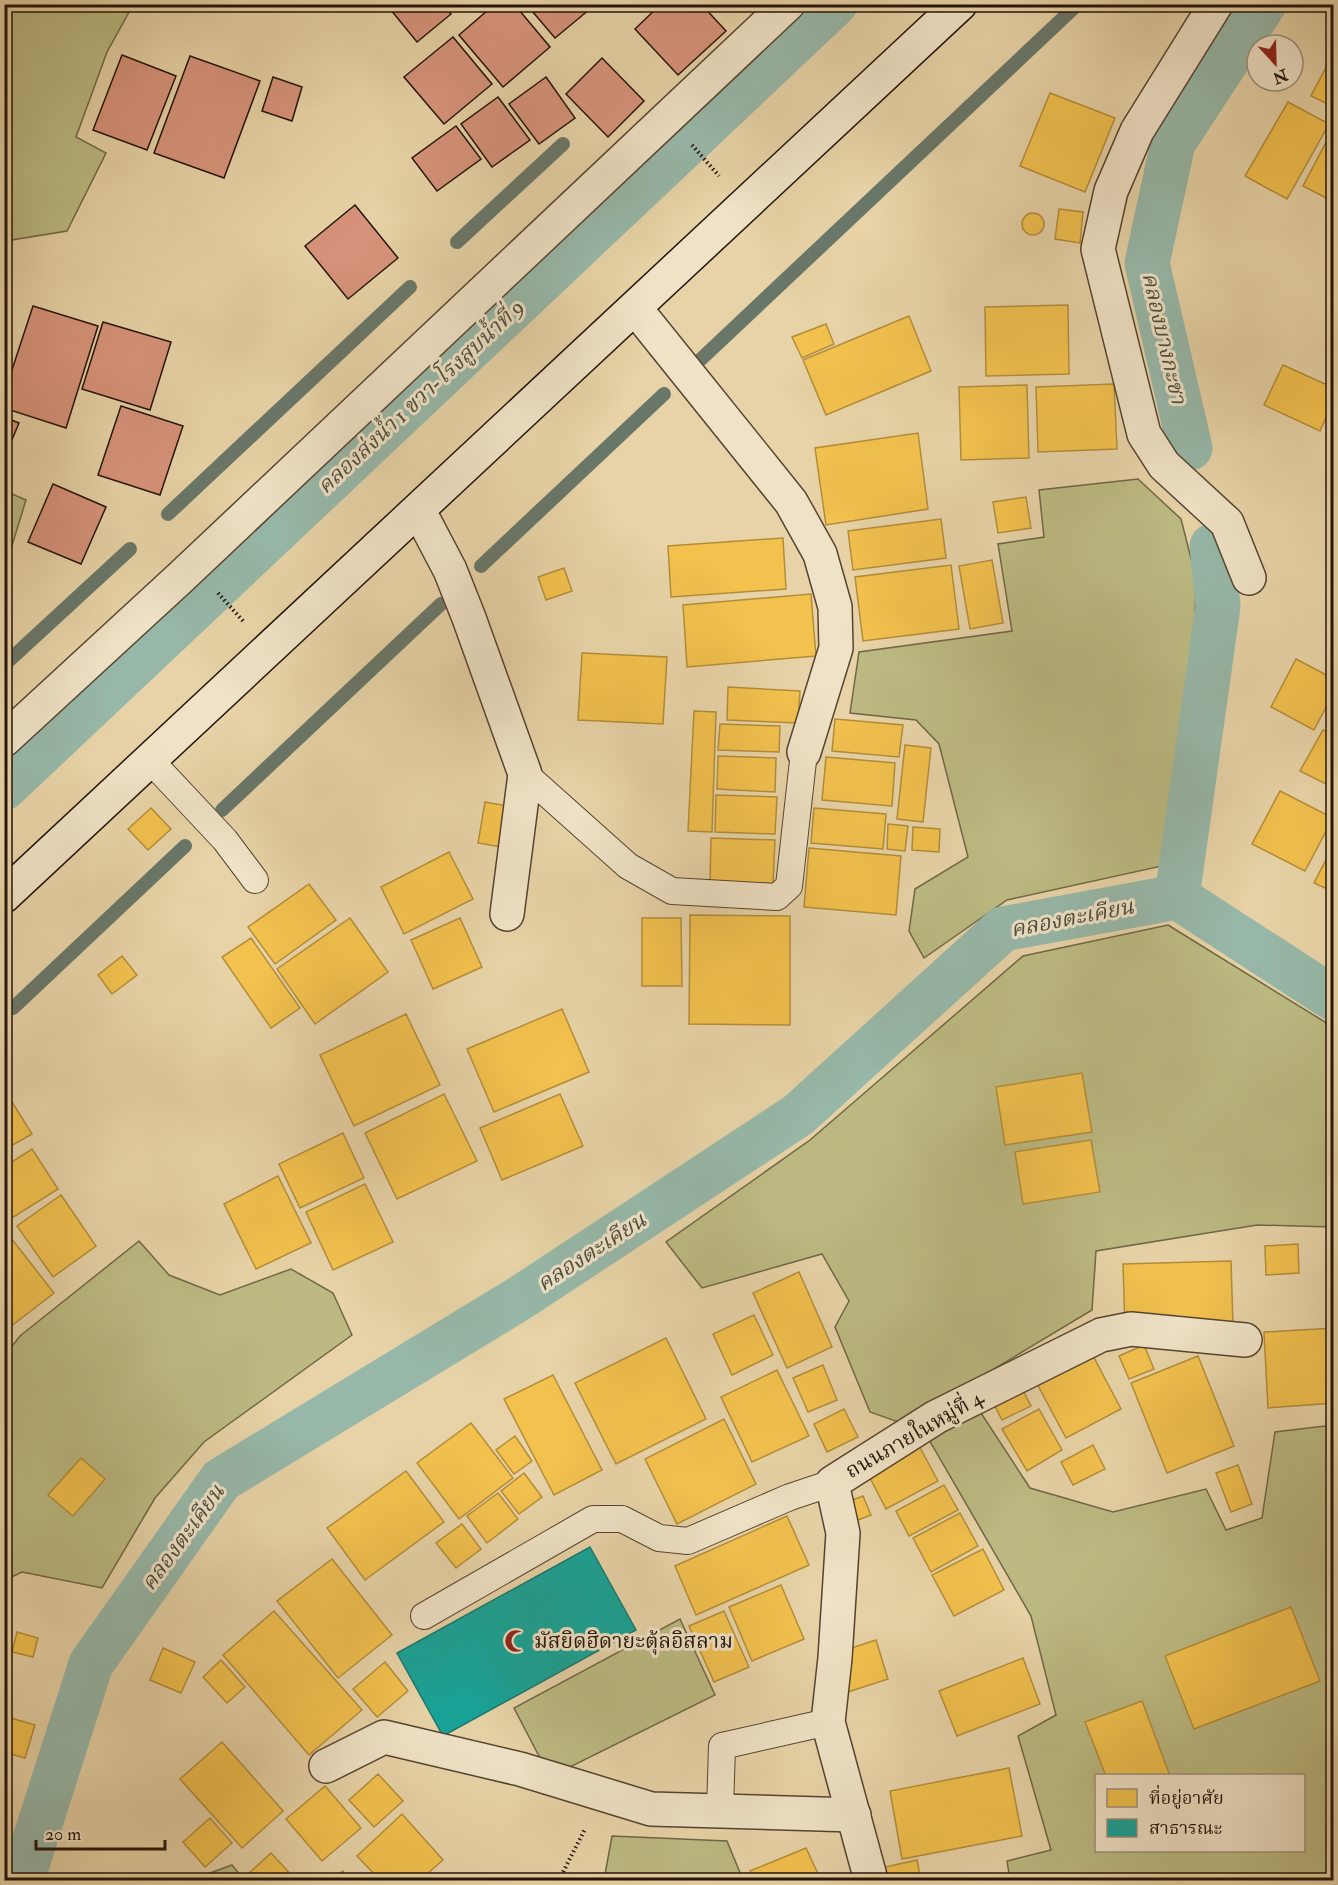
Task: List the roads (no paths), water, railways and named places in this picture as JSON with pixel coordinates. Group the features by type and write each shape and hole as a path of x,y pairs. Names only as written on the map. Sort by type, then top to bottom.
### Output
{"street":[{"path":"4,740 180,578 788,4"},
{"path":"4,896 960,4"},
{"path":"1216,4 1137,131 1111,192 1098,249 1144,434 1164,465 1227,523 1249,578"},
{"path":"635,308 790,502 820,554 835,607 836,648 804,752"},
{"path":"419,511 458,589 525,774 507,914"},
{"name":"ถนนภายในหมู่ที่ 4","path":"872,1881 828,1722 835,1658 843,1533 832,1483 936,1417 1101,1335 1131,1329 1245,1340"},
{"path":"326,1766 384,1737 519,1769 651,1809 854,1815"}],"lane":[{"path":"525,774 628,866 672,891 777,897 789,886 804,752"},
{"path":"150,760 225,840 255,880"},
{"path":"424,1616 593,1519 622,1519 659,1538 688,1541 790,1497 832,1483"},
{"path":"720,1810 722,1746 828,1722"}],"waterway":[{"name":"คลองส่งน้ำ 1 ขวา-โรงสูบน้ำที่ 9","path":"4,788 835,4"},
{"path":"698,362 1078,4"},
{"name":"คลองบางกะชา","path":"1190,448 1147,263 1173,143 1264,4"},
{"path":"457,242 563,144"},
{"path":"168,514 410,287"},
{"path":"481,566 664,394"},
{"name":"คลองบางกะชา","path":"1177,897 1218,606 1212,546"},
{"path":"4,665 130,549"},
{"path":"222,810 441,604"},
{"path":"13,1008 185,846"},
{"name":"คลองตะเคียน","path":"22,1880 91,1664 221,1480 520,1298 798,1115 1003,929 1177,897 1334,999"}],"place":[{"name":"มัสยิดฮิดายะตุ้ลอิสลาม","path":"516,1641"}]}
